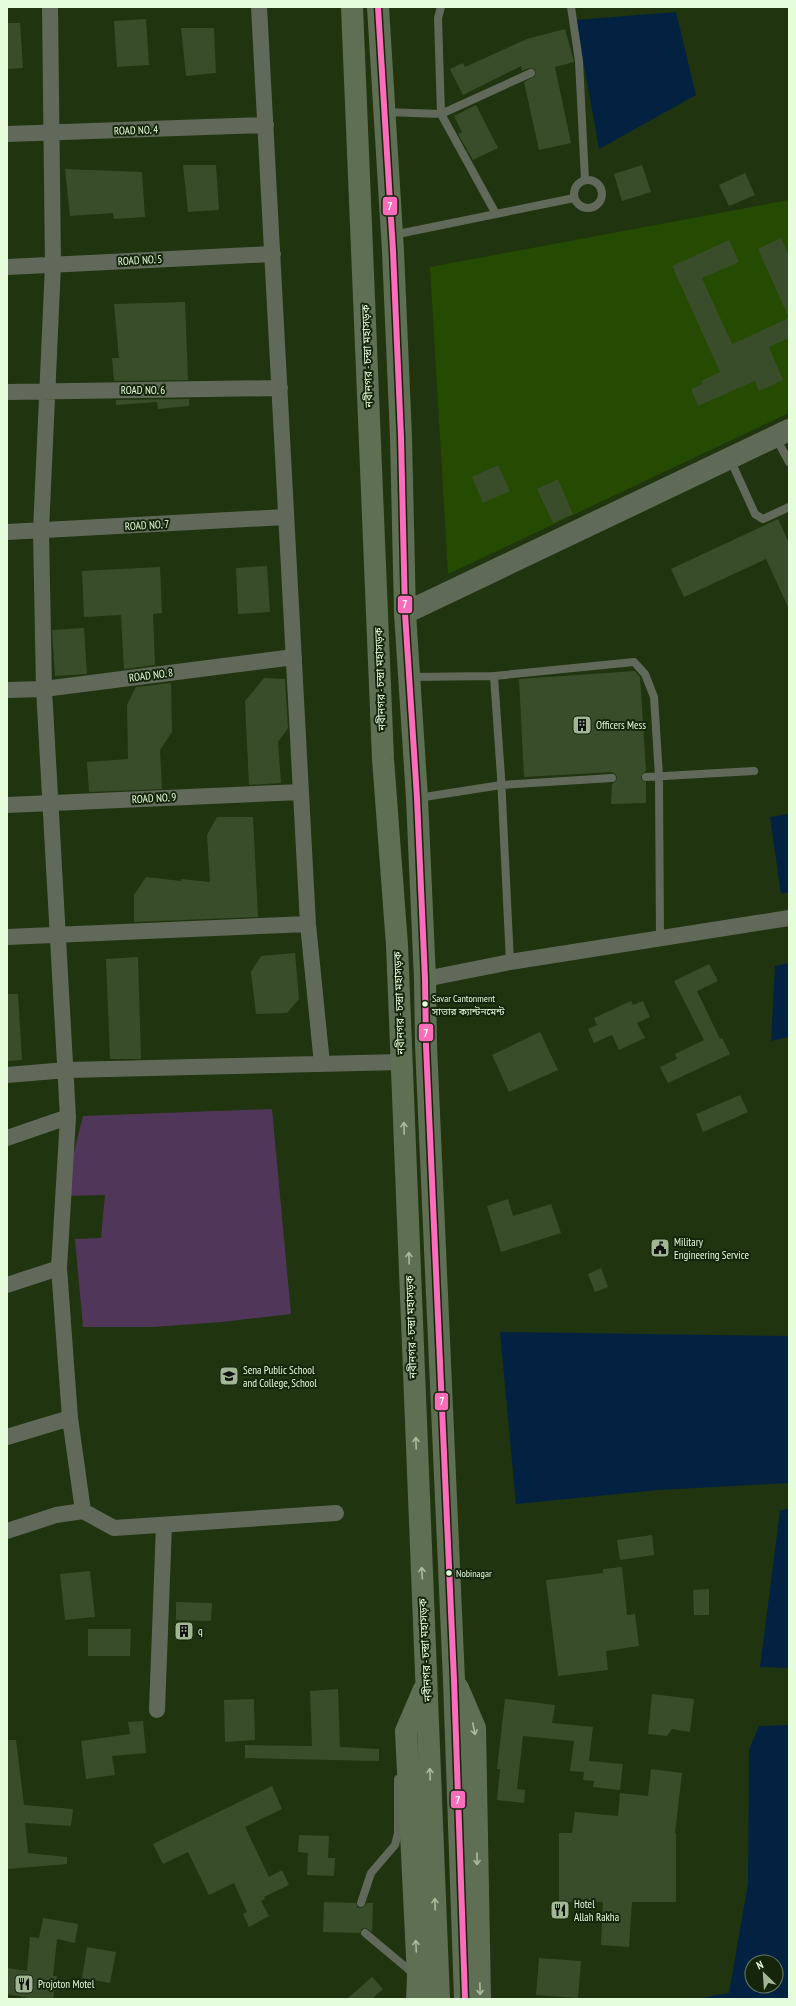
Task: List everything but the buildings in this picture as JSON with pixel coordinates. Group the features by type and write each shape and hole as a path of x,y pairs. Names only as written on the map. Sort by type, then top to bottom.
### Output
{"highway":[{"name":"নবীনগর - চন্দ্রা মহাসড়ক","path":"352,7 383,759 397,945 439,1999"},
{"path":"378,7 392,235 401,437 405,613 417,798 425,979 426,1053 454,1680 465,1999"},
{"path":"454,1680 475,1728 480,1999"},
{"path":"417,1999 418,1977 406,1731 427,1682"}],"street":[{"path":"50,7 53,265 41,531 44,689 49,803 68,1116 59,1268 70,1418 83,1511"},
{"path":"259,7 308,924 322,1064"},
{"name":"ROAD NO. 4","path":"7,134 52,134 266,125"},
{"name":"ROAD NO. 5","path":"7,267 272,254"},
{"name":"ROAD NO. 6","path":"7,392 48,390 280,388"},
{"path":"405,613 782,433"},
{"name":"ROAD NO. 7","path":"7,532 286,517"},
{"name":"ROAD NO. 8","path":"7,690 44,689 294,657"},
{"name":"ROAD NO. 9","path":"7,805 301,792"},
{"path":"425,979 510,962 789,918"},
{"path":"7,937 308,924"},
{"path":"7,1075 66,1070 401,1062"},
{"path":"7,1138 68,1116"},
{"path":"7,1285 59,1268"},
{"path":"7,1436 70,1418"},
{"path":"7,1531 56,1515 83,1511 114,1528 336,1513"},
{"path":"157,1710 164,1525"}],"lane":[{"path":"441,7 438,18 441,114 496,214"},
{"path":"571,7 579,61 585,180"},
{"path":"384,112 441,114 530,73"},
{"path":"585,180 596,182 600,186 602,197 600,202 590,208 580,206 574,198 576,186 585,180"},
{"path":"392,235 574,198"},
{"path":"782,433 789,462"},
{"path":"730,458 755,514 763,519 789,507"},
{"path":"410,677 494,676 634,662 645,674 654,697 659,776 660,938"},
{"path":"494,676 510,962"},
{"path":"646,778 754,771"},
{"path":"417,798 501,785 612,778"},
{"path":"398,1737 398,1728 402,1719 427,1682"},
{"path":"361,1903 371,1873 395,1845 398,1833 398,1769"},
{"path":"365,1933 418,1977"}],"shaded area":[{"path":"789,200 789,413 448,574 430,267"},
{"path":"272,1109 291,1314 222,1322 153,1327 83,1327 75,1239 101,1238 105,1195 63,1196 83,1116"}],"water":[{"path":"676,12 696,95 599,149 576,20"},
{"path":"789,814 789,892 781,894 770,817"},
{"path":"789,963 789,1037 771,1041 775,966"},
{"path":"500,1332 789,1336 789,1483 659,1490 516,1504"},
{"path":"789,1508 789,1668 760,1667 780,1511"},
{"path":"789,1725 789,1999 696,1999 729,1993 748,1884 749,1750 759,1726"}],"transit line":[{"name":"7","path":"378,7 393,251 401,437 405,613 417,798 425,979 426,1045 454,1680 465,1999"}],"place":[{"name":"Officers Mess","path":"582,725"},
{"name":"Savar Cantonment সাভার ক্যান্টনমেন্ট","path":"425,1004"},
{"name":"Military Engineering Service","path":"660,1248"},
{"name":"Sena Public School and College, School","path":"229,1376"},
{"name":"Nobinagar","path":"449,1573"},
{"name":"q","path":"184,1631"},
{"name":"Hotel Allah Rakha","path":"560,1910"},
{"name":"Projoton Motel","path":"24,1984"}]}
